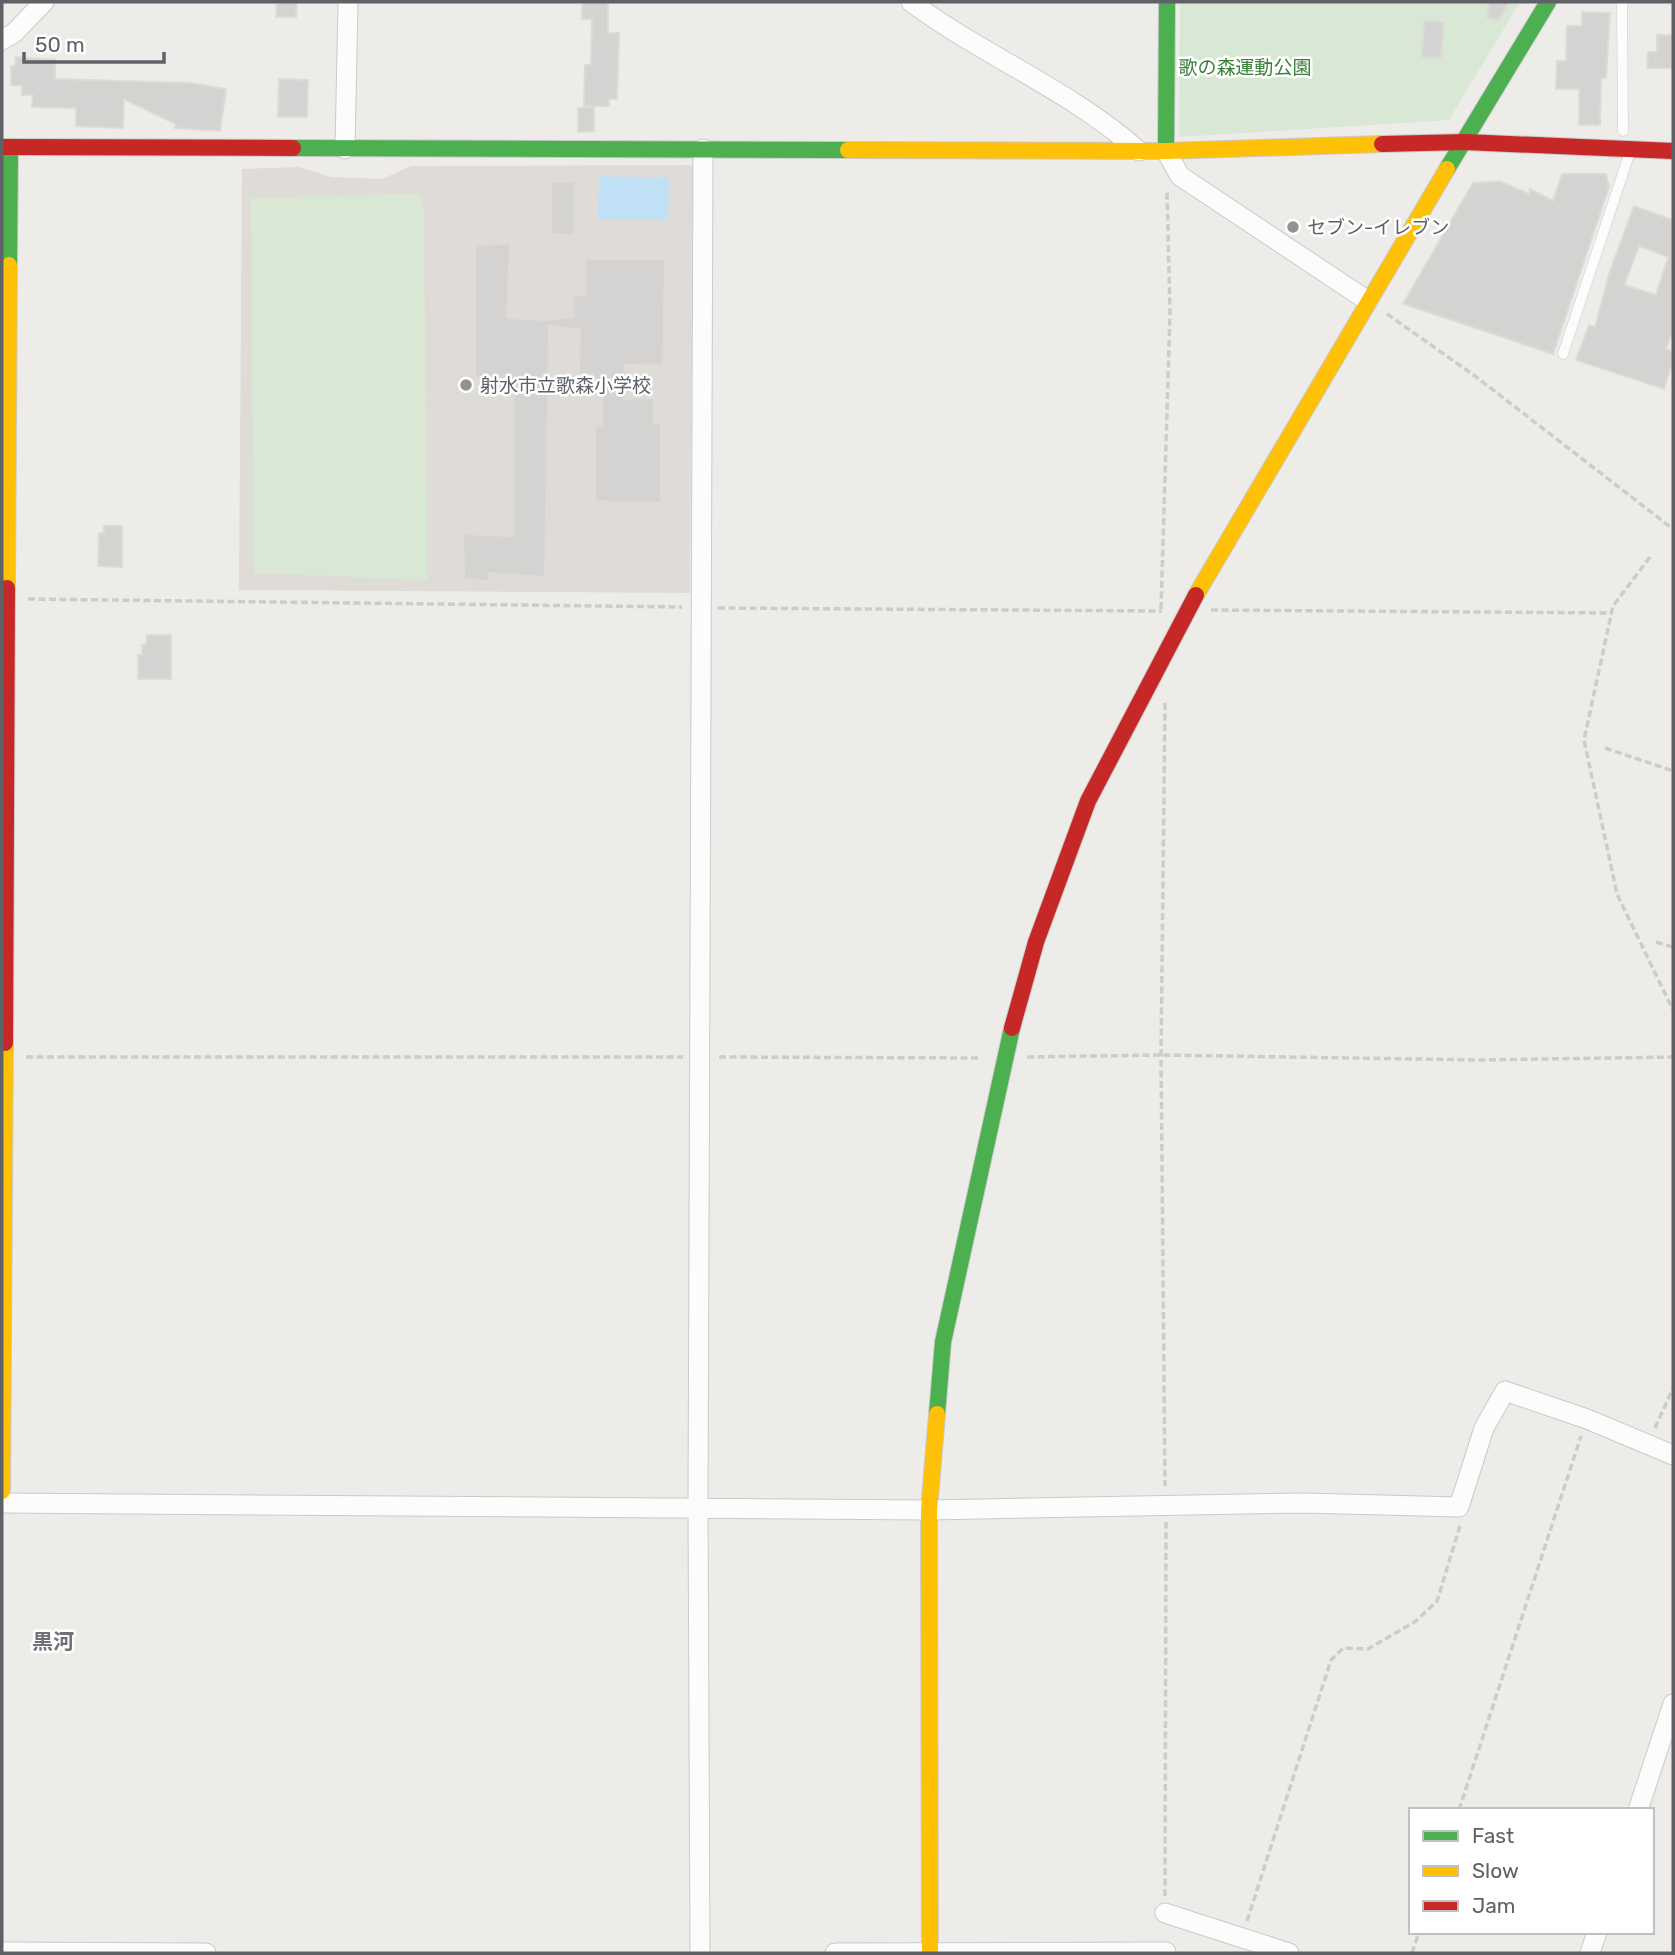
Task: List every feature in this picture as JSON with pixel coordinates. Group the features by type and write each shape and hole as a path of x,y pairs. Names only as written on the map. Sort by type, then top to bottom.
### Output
{"street":[{"path":"2,40 14,33 44,2"},
{"path":"345,149 348,2"},
{"path":"911,2 948,30 1100,117 1139,150"},
{"path":"1167,2 1166,151 1180,176 1368,300"},
{"path":"930,1952 929,1510 943,1342 1003,1058 1036,942 1088,801 1187,610 1368,300 1548,2"},
{"path":"2,1491 6,1057 6,147 1166,151 1465,142 1673,151"},
{"path":"700,1953 698,1506 703,149"},
{"path":"2,1503 698,1506 929,1510 1303,1503 1459,1507 1485,1428 1505,1391 1587,1419 1673,1455"},
{"path":"1639,1808 1673,1704"},
{"path":"1165,1913 1289,1953"},
{"path":"1590,1953 1596,1934"},
{"path":"2,1952 206,1953"},
{"path":"835,1953 1166,1952"}],"lane":[{"path":"1622,2 1623,131"},
{"path":"1563,354 1632,148"}],"path":[{"path":"1160,611 1170,313 1166,151"},
{"path":"1368,300 1475,376 1673,529"},
{"path":"1650,557 1613,606 1584,740 1617,894 1673,1010"},
{"path":"5,600 701,608 1612,613"},
{"path":"1165,692 1161,1055 1166,1506 1165,1913"},
{"path":"1605,748 1673,771"},
{"path":"1656,942 1673,947"},
{"path":"6,1057 1003,1058 1161,1055 1339,1060 1673,1057"},
{"path":"1647,1446 1673,1388"},
{"path":"1460,1808 1587,1419"},
{"path":"1241,1938 1331,1660 1343,1648 1368,1649 1416,1621 1437,1601 1465,1511 1459,1507"},
{"path":"1412,1953 1418,1934"}],"shaded area":[{"name":"射水市立歌森小学校","path":"693,165 690,593 239,590 242,169 299,167 331,177 382,179 411,166"}],"green space":[{"name":"歌の森運動公園","path":"1180,2 1520,2 1449,120 1179,137"},
{"path":"419,194 424,208 427,580 254,573 251,198"}],"water":[{"path":"599,176 669,178 668,220 598,220"}],"building":[{"path":"277,2 297,2 296,17 276,17"},
{"path":"582,2 608,2 608,33 619,33 617,99 609,99 609,106 584,106 585,65 591,65 592,19 582,19"},
{"path":"1489,2 1509,2 1499,20 1487,18"},
{"path":"1582,12 1610,13 1606,78 1601,78 1600,125 1579,125 1579,89 1556,89 1557,61 1566,61 1567,26 1582,26"},
{"path":"1424,21 1444,22 1441,58 1422,57"},
{"path":"1657,35 1673,35 1673,68 1647,68 1648,52 1657,52"},
{"path":"16,57 55,60 55,79 191,83 226,89 220,131 175,128 176,124 124,99 123,128 76,126 76,108 32,107 33,95 22,95 22,86 11,85 11,66 15,66"},
{"path":"279,79 308,80 307,117 278,117"},
{"path":"594,107 594,131 578,132 578,108"},
{"path":"1562,174 1606,174 1609,187 1553,354 1403,304 1473,183 1499,181 1529,194 1530,189 1553,201"},
{"path":"551,182 575,182 574,235 551,234"},
{"path":"1634,206 1673,220 1673,330 1666,349 1673,352 1673,360 1664,389 1576,360 1589,325 1595,327 1609,274","holes":["1639,246 1668,257 1656,295 1624,285"]},
{"path":"510,243 507,318 545,320 574,317 573,295 586,295 585,259 665,259 663,364 625,365 624,399 654,398 654,424 661,424 661,503 595,501 595,425 602,426 603,384 592,386 592,375 579,374 580,330 549,326 545,577 489,573 489,581 464,579 463,534 513,536 514,379 475,377 475,246"},
{"path":"104,526 122,526 122,567 98,566 99,533 104,533"},
{"path":"147,635 171,635 171,679 138,679 138,655 142,655 142,645 146,645"}],"traffic: fast":[{"path":"1166,151 1167,2"},
{"path":"1447,169 1548,2"},
{"path":"9,265 10,147"},
{"path":"293,148 848,150"},
{"path":"937,1414 943,1342 1012,1028"}],"traffic: slow":[{"path":"848,150 1166,151 1382,144"},
{"path":"1196,595 1447,169"},
{"path":"7,588 9,265"},
{"path":"2,1491 5,1043"},
{"path":"930,1953 929,1510 937,1414"}],"traffic: jam":[{"path":"1382,144 1465,142 1673,151"},
{"path":"2,147 293,148"},
{"path":"5,1043 7,588"},
{"path":"1012,1028 1036,942 1088,801 1196,595"}],"place":[{"name":"セブン-イレブン","path":"1293,227"},
{"name":"射水市立歌森小学校","path":"466,385"}],"district":[{"name":"黒河","path":"53,1641"}]}
